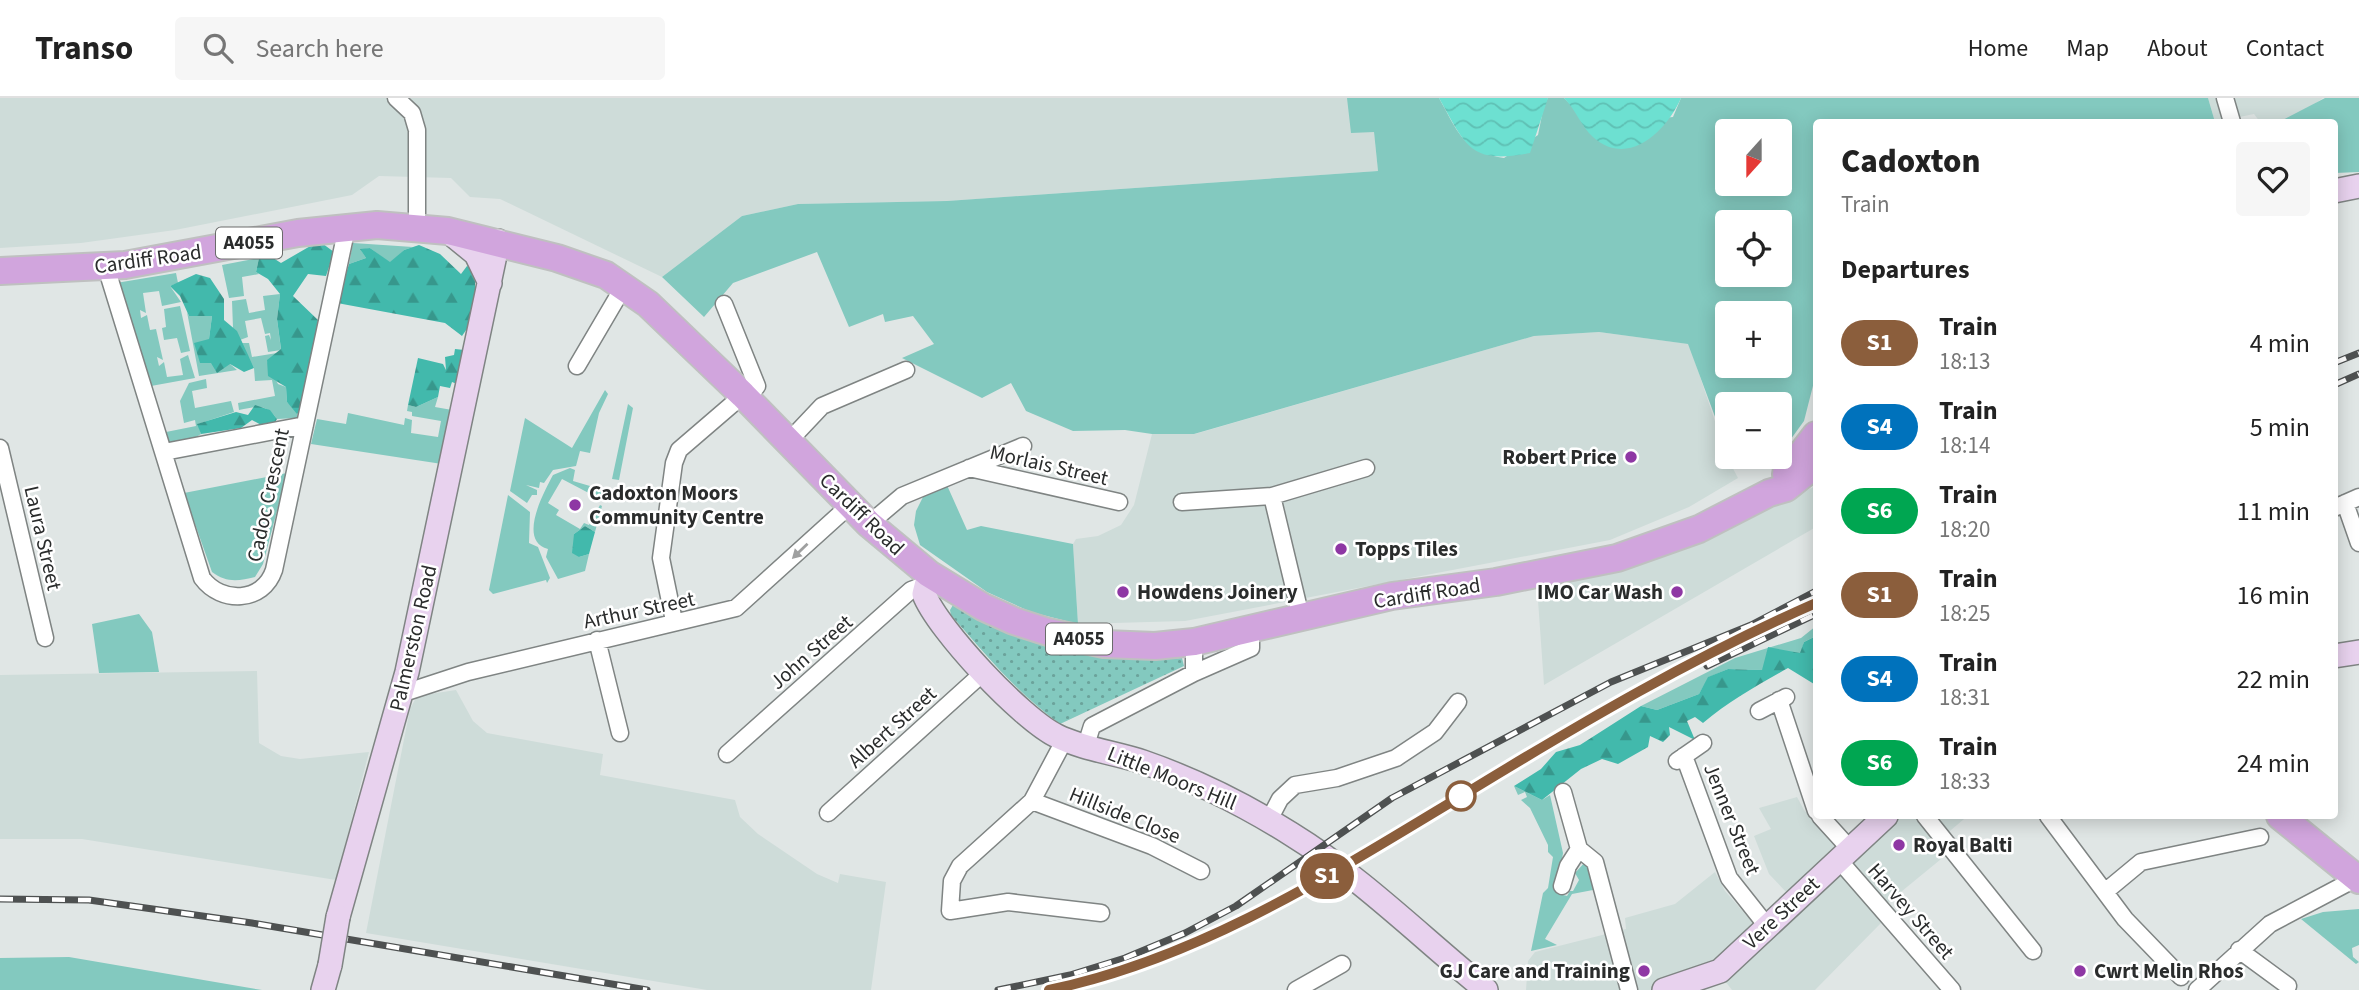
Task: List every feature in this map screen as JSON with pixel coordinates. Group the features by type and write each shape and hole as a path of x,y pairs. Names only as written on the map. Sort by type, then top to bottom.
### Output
{"main road":[{"name":"Cardiff Road","path":"0,271 106,267 347,227 417,227 448,231 498,241 569,262 624,286 648,304 926,579 983,607 1048,632 1128,646 1194,642 1392,596 1496,582 1617,558 1699,529 1769,493 1786,488 1813,466"},
{"name":"Cardiff Road","path":"1769,493 1807,451 1813,440"},
{"path":"2290,819 2357,880"}],"street":[{"path":"396,98 412,113 416,130 417,227"},
{"path":"2225,98 2231,119"},
{"path":"2338,177 2359,174"},
{"path":"2338,190 2359,186"},
{"name":"Cadoc Crescent","path":"106,267 202,578 215,591 249,596 267,586 274,570 347,227"},
{"path":"448,231 476,254 490,283"},
{"name":"Palmerston Road","path":"323,990 338,917 402,690 498,241"},
{"path":"577,366 624,286"},
{"path":"674,621 661,558 674,463 679,450 757,386 724,304"},
{"path":"789,442 822,406 906,370"},
{"path":"164,452 305,425"},
{"name":"Arthur Street","path":"402,690 410,691 461,674 736,608 859,514 1023,446"},
{"name":"Laura Street","path":"0,448 45,638"},
{"name":"Morlais Street","path":"969,468 1119,502"},
{"path":"1182,502 1272,496 1367,468"},
{"path":"1272,496 1301,617"},
{"path":"2346,502 2359,543"},
{"name":"Little Moors Hill","path":"926,579 928,603 984,672 1024,712 1075,742 1146,763 1199,785 1269,820 1329,861 1486,990"},
{"name":"John Street","path":"727,754 926,579"},
{"name":"Hillside Close","path":"1101,913 1008,902 950,911 952,881 960,866 1032,801 1075,742 1092,726 1194,673 1251,648 1251,629"},
{"path":"597,640 620,733"},
{"path":"1194,642 1194,673"},
{"path":"2338,655 2359,652"},
{"name":"Albert Street","path":"828,813 984,672"},
{"path":"1759,711 1783,701 1813,801"},
{"path":"1269,820 1280,799 1295,785 1337,778 1396,758 1435,732 1458,702"},
{"name":"Jenner Street","path":"1703,743 1681,759 1730,878 1767,926"},
{"path":"1563,792 1579,849 1595,862 1629,990"},
{"name":"Hillside Close","path":"1032,801 1152,846 1201,870"},
{"name":"Harvey Street","path":"1822,819 1844,854 1952,990"},
{"name":"Vere Street","path":"1664,990 1715,983 1720,971 1883,819"},
{"path":"1927,819 2033,951"},
{"path":"2055,819 2125,919 2181,977"},
{"path":"2106,891 2141,862 2260,837"},
{"path":"1562,886 1579,849"},
{"path":"2197,990 2270,923 2357,880"},
{"path":"2239,950 2289,984"},
{"path":"1296,990 1342,964"}],"shaded area":[{"path":"0,98 1347,98 1374,132 1378,171 947,201 798,204 742,216 662,277 500,199 470,197 451,178 379,176 352,195 175,230 81,243 0,248"},
{"path":"1347,98 1439,98 1457,130 1470,145 1479,151 1504,158 1538,135 1548,98 1564,98 1576,110 1584,126 1673,117 1681,98 2208,98 2214,119 1813,119 1813,386 1804,421 1792,438 1792,392 1715,392 1715,417 1688,344 1599,332 1534,336 1194,434 1152,434 1125,430 1073,431 1026,411 1011,383 982,398 902,358 934,344 913,316 885,322 883,314 849,327 817,252 733,283 704,317 662,277 742,216 798,204 947,201 1378,171 1374,132 1351,133"},
{"path":"2208,98 2323,98 2300,114 2287,119 2258,119 2254,114 2214,119"},
{"path":"2325,98 2359,98 2359,172 2338,173 2338,119 2285,119"},
{"path":"353,243 413,247 404,250 390,263 370,248 361,250 366,258 349,264"},
{"path":"259,258 256,272 259,274 242,277 244,296 229,298 222,265"},
{"path":"176,273 178,283 170,286 181,302 162,306 159,291 143,293 146,313 140,310 141,318 147,315 150,330 156,329 163,360 157,357 159,366 164,362 167,377 183,375 180,359 188,355 195,378 151,386 116,283"},
{"path":"280,294 277,319 281,350 268,352 265,336 269,335 271,340 270,333 265,334 261,318 245,321 248,337 240,340 233,328 232,301 246,299 249,313 265,310 263,296"},
{"path":"180,306 190,351 181,353 177,338 164,340 162,328 166,327 164,309"},
{"path":"187,312 189,316 212,316 209,339 211,363 230,364 237,370 199,376"},
{"path":"1599,332 1689,344 1715,421 1715,469 1733,469 1738,478 1689,507 1610,540 1185,621 1078,624 1073,544 1076,539 1098,536 1121,525 1134,505 1152,434 1195,434 1534,336"},
{"path":"241,343 249,343 252,357 277,353 267,361 278,384 286,387 287,402 298,412 297,418 277,419 268,410 260,407 239,410 238,403 275,396 272,380 255,381 254,368"},
{"path":"206,379 207,388 192,391 195,408 231,401 234,412 198,424 201,434 193,439 169,442 166,432 196,426 195,420 184,423 180,401 189,383"},
{"path":"605,390 608,394 599,413 590,453 580,451 576,466 553,470 544,483 540,482 539,488 526,485 537,490 537,495 532,495 527,503 510,491 525,418 572,448"},
{"path":"438,397 435,407 452,410 442,464 311,444 317,419 346,424 348,413 404,425 405,418 412,420 411,433 438,437 441,421 412,416 412,412 407,411 408,405 416,407"},
{"path":"628,404 633,408 619,480 612,479"},
{"path":"570,468 575,470 573,481 607,491 604,501 562,479 548,503 559,510 556,515 580,529 584,523 589,525 600,505 602,506 595,532 585,526 574,534 579,557 589,554 585,571 558,579 546,557 548,549 539,544 534,536 534,527 539,504 553,475"},
{"path":"287,473 263,564 255,577 233,580 212,572 184,493"},
{"path":"946,483 967,530 981,526 1073,544 1078,624 1031,612 987,592 920,545 914,525 916,511 924,495"},
{"path":"1813,487 1813,529 1544,685 1537,586 1600,575 1656,558"},
{"path":"508,495 530,512 529,543 538,547 550,578 547,583 546,580 493,594 489,590"},
{"path":"953,605 1037,642 1072,652 1109,658 1182,658 1184,666 1060,724 1030,700 989,659 951,615"},
{"path":"139,614 152,632 159,672 99,673 92,624"},
{"path":"1813,628 1813,638 1804,642 1801,653 1762,670 1728,669 1709,677 1699,694 1657,710 1641,706 1735,658 1801,638"},
{"path":"257,671 259,743 281,756 300,759 369,752 336,880 82,839 0,839 0,675"},
{"path":"456,690 473,721 487,733 603,754 600,775 735,800 740,817 758,834 817,874 838,883 840,874 886,882 871,990 707,990 366,933 410,709 417,696"},
{"path":"1514,786 1542,800 1550,795 1563,853 1558,884 1560,894 1567,896 1573,891 1579,880 1575,873 1586,861 1589,862 1593,890 1572,894 1545,939 1557,945 1531,951 1543,893 1548,888 1553,857 1548,852 1548,845 1530,808 1521,800 1527,797 1525,792 1518,795"},
{"path":"1797,797 1804,810 1839,844 1866,819 1964,819 1937,842 1946,855 1874,914 1881,923 1815,990 1732,990 1725,981 1702,990 1526,990 1528,961 1535,952 1626,929 1625,918 1675,904 1715,872 1725,891 1754,924 1787,893 1769,874 1754,836 1771,829 1759,808"},
{"path":"2359,909 2359,945 2352,948 2353,957 2359,962 2356,964 2301,919 2323,912"},
{"path":"69,957 262,990 0,990 0,958"}],"green space":[{"path":"319,241 334,252 326,276 308,274 293,296 318,320 307,401 297,414 287,402 286,387 268,376 267,360 281,349 277,319 280,294 268,279 256,272 259,258 270,256 281,263"},
{"path":"419,245 440,254 461,274 467,266 475,270 475,317 462,336 445,323 337,303 349,264 366,258 360,249 370,248 390,262 404,250"},
{"path":"196,274 210,278 224,299 224,320 237,331 254,368 244,372 230,364 217,373 211,363 200,363 194,343 209,339 212,316 189,316 180,296 170,286"},
{"path":"455,349 464,350 457,384 452,382 450,388 440,386 438,397 416,407 408,405 418,358 443,364 446,370 445,357 454,355"},
{"path":"255,405 270,410 277,419 270,430 252,420 241,428 201,434 197,424 236,412 248,415"},
{"path":"585,526 595,532 589,554 579,557 572,553 574,534"},
{"path":"1813,638 1813,683 1788,668 1733,700 1703,723 1695,717 1687,721 1695,740 1669,727 1670,735 1663,742 1650,736 1648,747 1618,764 1602,759 1581,769 1542,800 1514,786 1541,769 1556,752 1580,745 1641,706 1657,710 1699,694 1708,677 1728,669 1762,670 1768,647 1800,653 1804,642"}],"water":[{"path":"1439,98 1548,98 1530,153 1494,156 1482,154 1464,140"},
{"path":"1564,98 1681,98 1656,133 1633,147 1620,149 1607,146 1593,137"}],"railway":[{"path":"2338,361 2359,353"},
{"path":"2338,383 2359,374"},
{"path":"998,990 1070,975 1125,958 1185,933 1236,906 1392,798 1611,682 1751,625 1813,593"},
{"path":"1707,666 1813,615"},
{"path":"1049,990 1136,966 1178,950 1259,912 1378,846 1589,719 1718,649"},
{"path":"0,899 89,900 252,923 647,990"}],"train":[{"name":"S1","path":"1049,990 1083,983 1178,952 1237,925 1321,879 1624,698 1697,659 1813,604"}],"place":[{"name":"Robert Price","path":"1631,457"},
{"name":"Cadoxton Moors Community Centre","path":"575,505"},
{"name":"Topps Tiles","path":"1341,549"},
{"name":"Howdens Joinery","path":"1123,592"},
{"name":"IMO Car Wash","path":"1677,592"},
{"name":"Royal Balti","path":"1899,845"},
{"name":"GJ Care and Training","path":"1644,971"},
{"name":"Cwrt Melin Rhos","path":"2080,971"}]}
